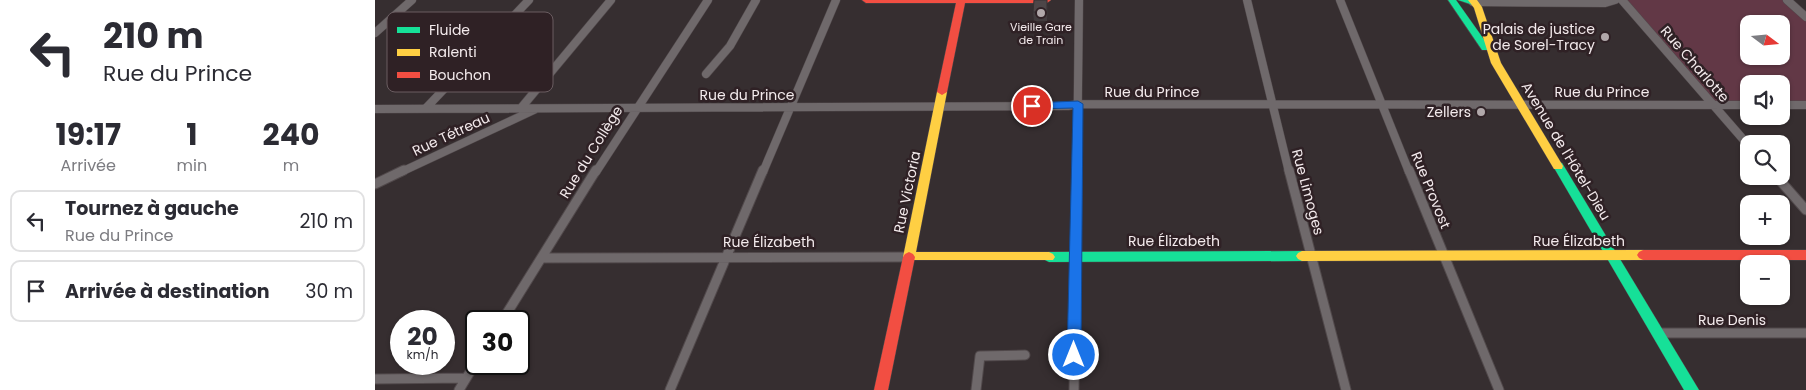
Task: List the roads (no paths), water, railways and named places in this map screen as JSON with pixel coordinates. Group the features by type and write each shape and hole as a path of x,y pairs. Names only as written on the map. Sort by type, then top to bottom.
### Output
{"main road":[{"path":"866,0 1047,0"},
{"name":"Rue Victoria","path":"881,390 961,0"},
{"path":"1452,0 1485,48 1492,53"},
{"name":"Avenue de l'Hôtel-Dieu","path":"1469,1 1478,7 1495,63 1692,390"},
{"name":"Rue Élizabeth","path":"909,257 1806,255"}],"street":[{"path":"399,12 412,0"},
{"path":"518,12 529,0"},
{"path":"553,70 611,0"},
{"name":"Rue du Collège","path":"509,310 708,0"},
{"path":"706,74 729,46 756,0"},
{"path":"670,390 835,0"},
{"path":"1074,390 1079,0"},
{"name":"Rue Limoges","path":"1247,0 1272,106 1346,390"},
{"name":"Rue Provost","path":"1340,0 1499,390"},
{"path":"1469,1 1605,3 1615,0"},
{"name":"Rue Charlotte","path":"1622,0 1740,136"},
{"path":"1787,0 1806,17"},
{"path":"375,33 387,22"},
{"path":"426,108 441,92"},
{"path":"521,108 534,92"},
{"name":"Rue du Prince","path":"377,110 426,108 940,107 1078,104 1272,106 1740,105"},
{"path":"1790,105 1806,105"},
{"name":"Rue Tétreau","path":"375,184 538,108"},
{"path":"1784,185 1806,210"},
{"name":"Rue Élizabeth","path":"542,258 909,257"},
{"name":"Rue Denis","path":"1657,333 1806,334"},
{"path":"976,390 979,356 1025,355"},
{"path":"459,390 468,375"},
{"path":"375,379 466,378"}],"place":[{"name":"Vieille Gare de Train","path":"1041,13"},
{"name":"Palais de justice de Sorel-Tracy","path":"1605,37"},
{"name":"Zellers","path":"1481,112"}]}
